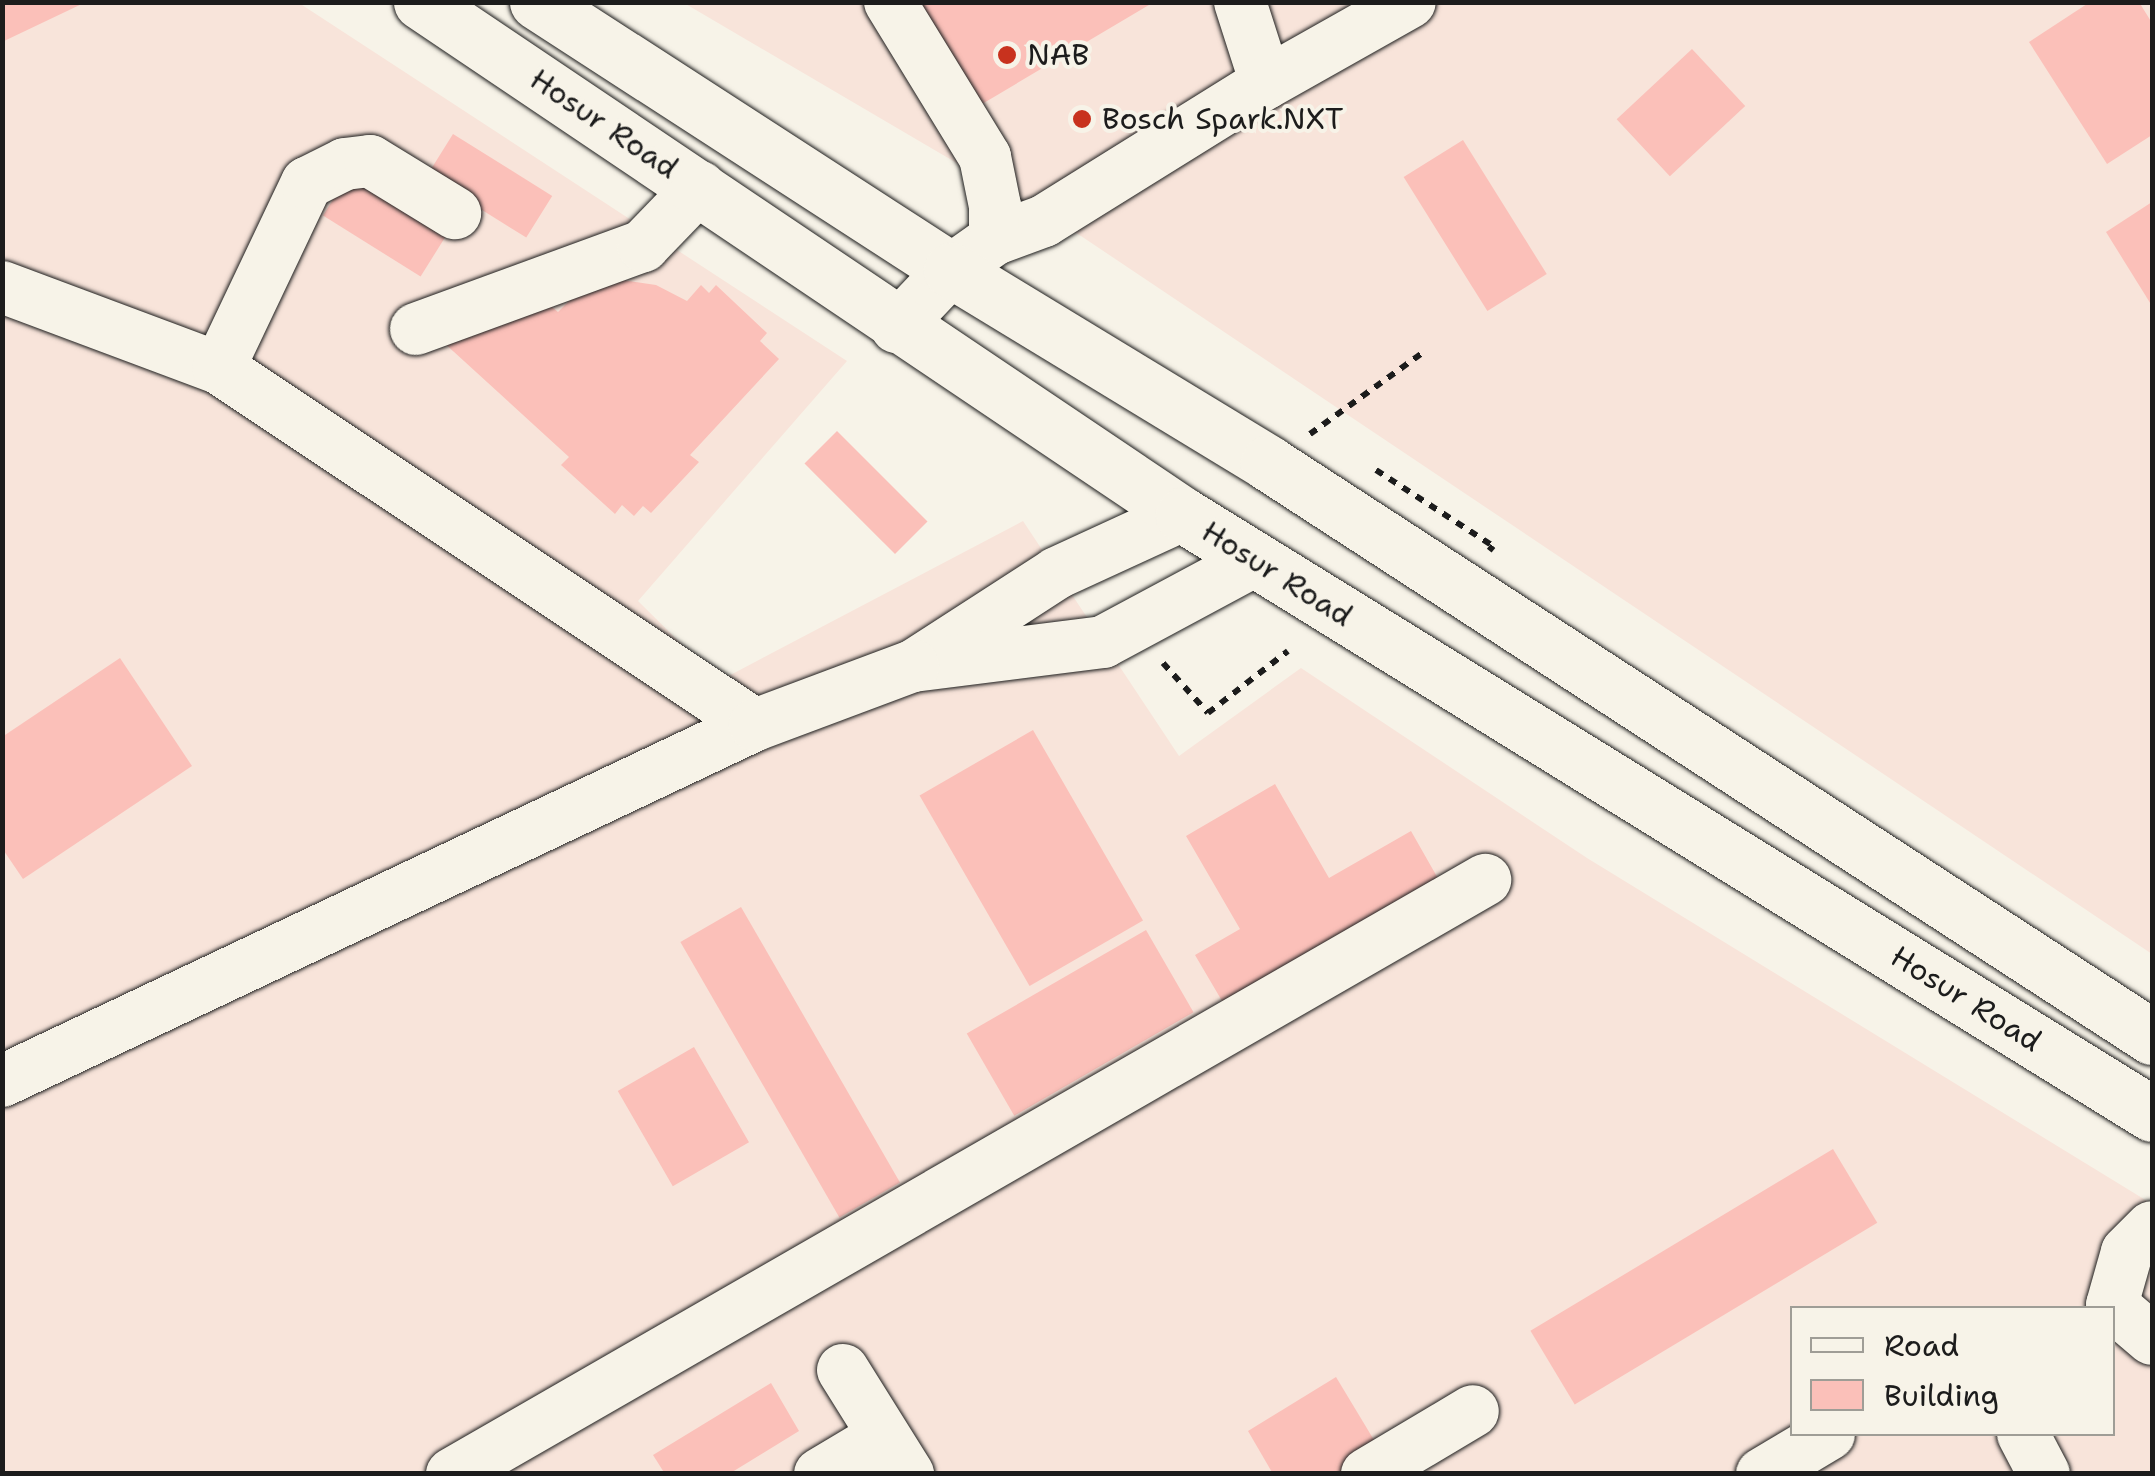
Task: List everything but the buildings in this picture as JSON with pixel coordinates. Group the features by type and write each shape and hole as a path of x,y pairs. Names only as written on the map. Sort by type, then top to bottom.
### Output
{"main road":[{"name":"Hosur Road","path":"421,2 700,187 897,327 1182,515 2152,1114"},
{"path":"537,2 951,270 1268,463 2152,1038"}],"lane":[{"path":"890,2 986,157 995,206 995,239"},
{"path":"1240,2 1266,84"},
{"path":"897,327 951,270 995,239 1044,222 1400,5"},
{"path":"219,368 307,183 344,164 370,161 454,213"},
{"path":"416,329 642,246 700,187"},
{"path":"2,287 219,368 754,724"},
{"path":"2,1081 754,724 913,666 1058,573 1182,515"},
{"path":"913,666 1103,642 1254,561"},
{"path":"452,1474 1484,880"},
{"path":"2152,1226 2127,1252 2119,1305 2152,1340"},
{"path":"820,1474 896,1454 843,1370"},
{"path":"1367,1474 1473,1410"},
{"path":"1762,1474 1826,1436"},
{"path":"2024,1436 2044,1474"}],"path":[{"path":"1268,463 1424,351"},
{"path":"1376,470 1493,546"},
{"path":"1160,660 1208,713 1288,650"}],"shaded area":[{"path":"3,3 299,3 847,361 638,601 719,681 1023,521 1179,756 1301,668 1587,858 2152,1204 2152,1473 3,1474"},
{"path":"684,3 2152,3 2152,954 1081,236"}],"place":[{"name":"NAB","path":"1007,55"},
{"name":"Bosch Spark.NXT","path":"1082,119"}]}
